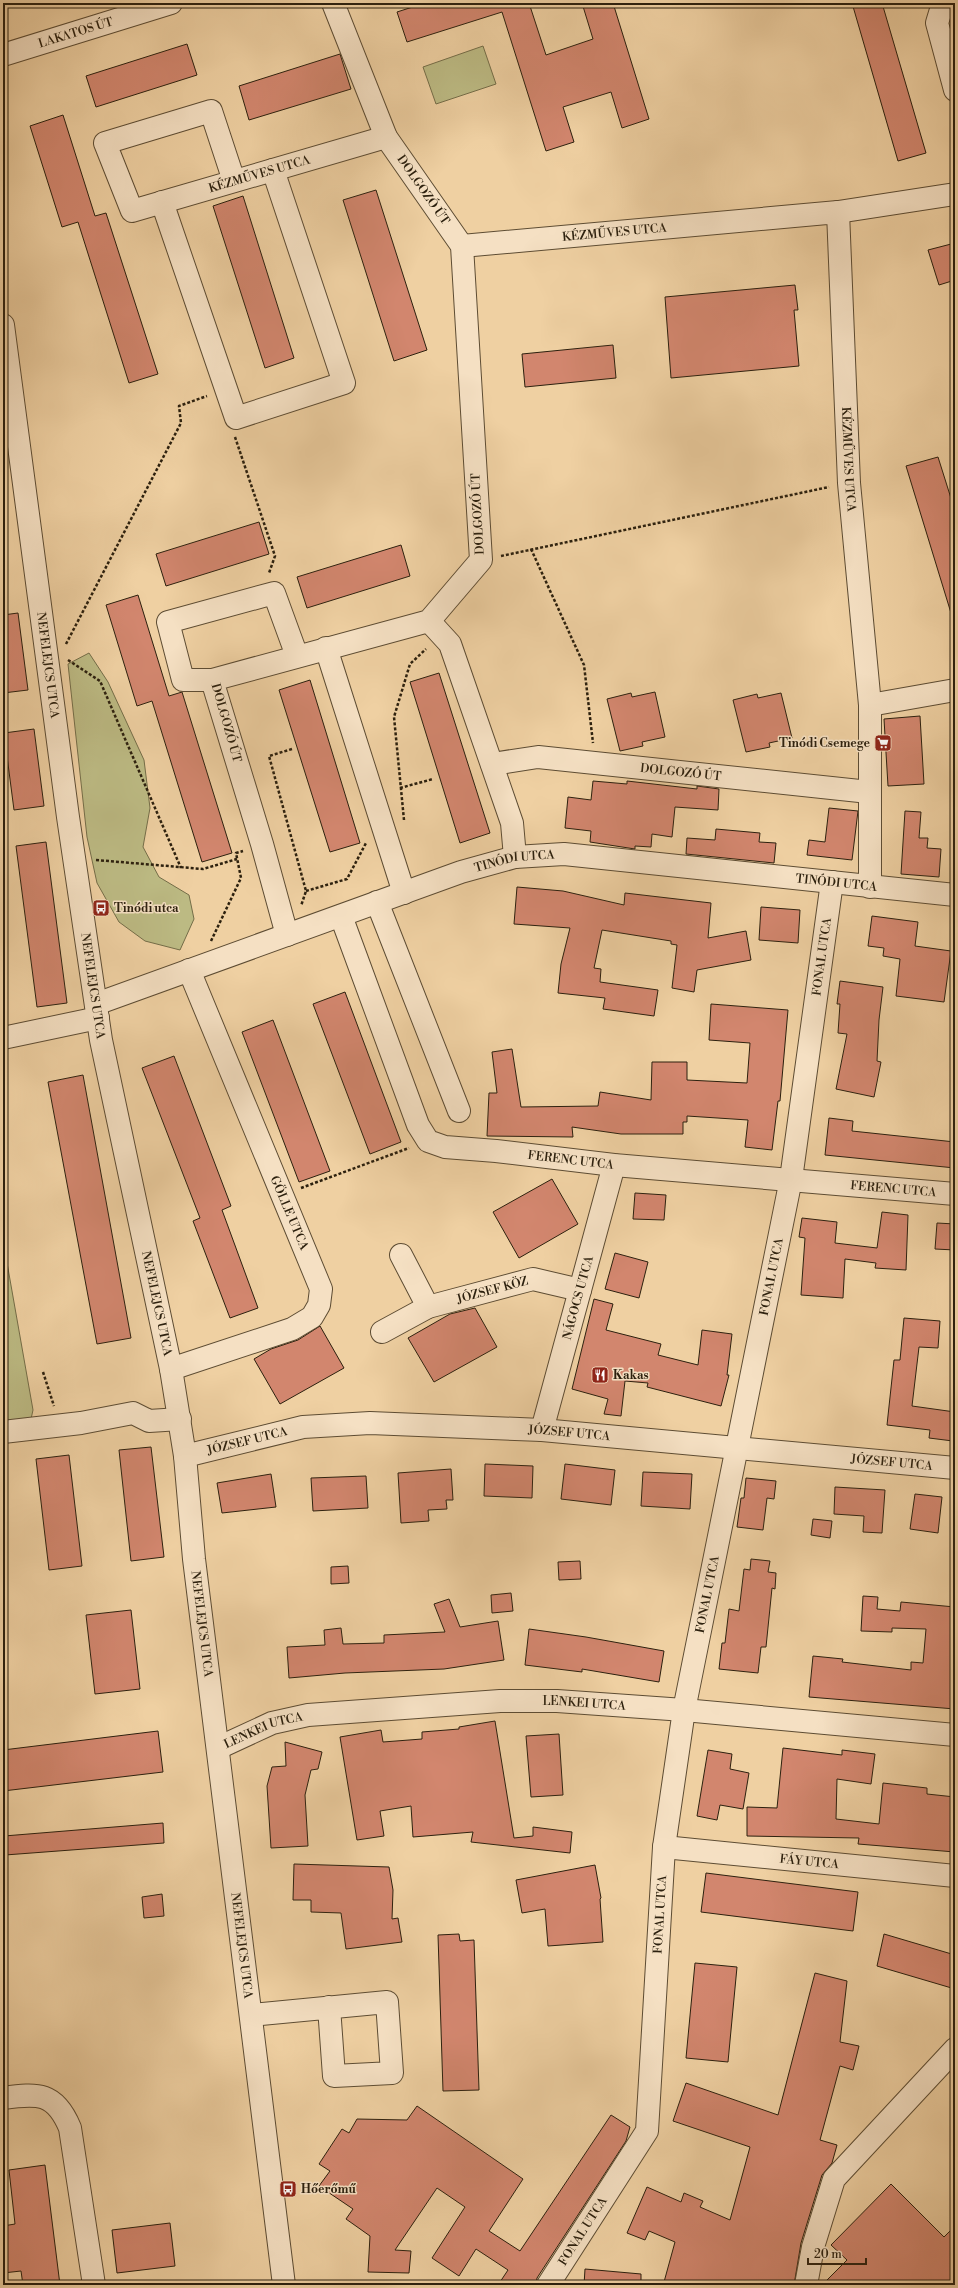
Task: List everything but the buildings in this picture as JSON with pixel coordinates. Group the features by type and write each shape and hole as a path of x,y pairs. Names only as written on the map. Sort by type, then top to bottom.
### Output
{"street":[{"name":"LAKATOS ÚT","path":"3,55 170,3"},
{"name":"DOLGOZÓ ÚT","path":"285,929 262,844 212,680 429,621 481,560 462,246 386,137 333,3"},
{"path":"943,3 937,23 955,90"},
{"name":"KÉZMŰVES UTCA","path":"234,181 211,111 106,143 132,211 386,137"},
{"path":"162,202 236,418 344,383 273,170"},
{"name":"KÉZMŰVES UTCA","path":"462,246 838,212 955,194"},
{"name":"KÉZMŰVES UTCA","path":"838,212 848,483 870,705 870,886"},
{"name":"NEFELEJCS UTCA","path":"3,325 68,817 97,1011 180,1419 194,1559 284,2285"},
{"path":"212,680 184,680 168,622 274,593 297,656"},
{"path":"429,621 450,644 512,823 515,857"},
{"path":"326,648 404,893"},
{"path":"870,705 955,690"},
{"name":"DOLGOZÓ ÚT","path":"492,764 538,757 869,792"},
{"name":"TINÓDI UTCA","path":"3,1038 97,1011 285,929 341,916 461,872 515,857 564,854 955,895"},
{"name":"FONAL UTCA","path":"548,2285 647,2131 664,1847 684,1710 736,1448 792,1179 832,882"},
{"path":"377,902 459,1111"},
{"path":"341,916 418,1125 428,1141"},
{"name":"GÖLLE UTCA","path":"171,1369 292,1329 312,1317 319,1305 321,1289 281,1196 189,970"},
{"name":"FERENC UTCA","path":"428,1141 445,1147 496,1151 614,1165 955,1194"},
{"name":"NÁGOCS UTCA","path":"542,1430 614,1165"},
{"path":"401,1255 428,1307"},
{"name":"JÓZSEF KÖZ","path":"382,1332 428,1307 533,1279 580,1290"},
{"path":"3,1432 55,1426 133,1413 149,1421 180,1419"},
{"name":"JÓZSEF UTCA","path":"184,1456 303,1427 370,1423 542,1430 955,1468"},
{"name":"LENKEI UTCA","path":"218,1748 272,1723 308,1715 500,1701 557,1701 684,1710 955,1735"},
{"name":"FÁY UTCA","path":"664,1847 955,1876"},
{"path":"251,2014 328,2007"},
{"path":"806,2285 814,2247 834,2179 955,2049"},
{"path":"3,2098 30,2094 43,2097 55,2102 63,2113 70,2128 94,2285"}],"path":[{"path":"64,648 181,423 179,406 226,389"},
{"path":"236,418 232,428 274,556 261,596"},
{"path":"481,560 848,483"},
{"path":"531,549 584,665 595,762"},
{"path":"404,826 394,717 410,664 423,649 450,644"},
{"path":"67,660 100,681 181,868"},
{"path":"285,929 295,921 306,891 268,756 292,749"},
{"path":"400,788 433,778"},
{"path":"306,891 347,879 368,840"},
{"path":"208,946 241,878 236,853 262,844"},
{"path":"94,860 203,869 237,859"},
{"path":"281,1196 428,1141"},
{"path":"43,1372 54,1404 55,1426"}],"shaded area":[{"path":"483,46 496,84 436,104 423,67"},
{"path":"89,653 108,682 144,760 150,808 143,847 159,877 189,895 194,919 180,950 145,941 119,922 97,883 87,837 68,664"},
{"path":"3,1240 33,1410 31,1419 3,1424"}],"place":[{"name":"Tinódi Csemege","path":"883,743"},
{"name":"Tinódi utca","path":"101,908"},
{"name":"Kakas","path":"600,1375"},
{"name":"Hőerőmű","path":"288,2189"}]}
